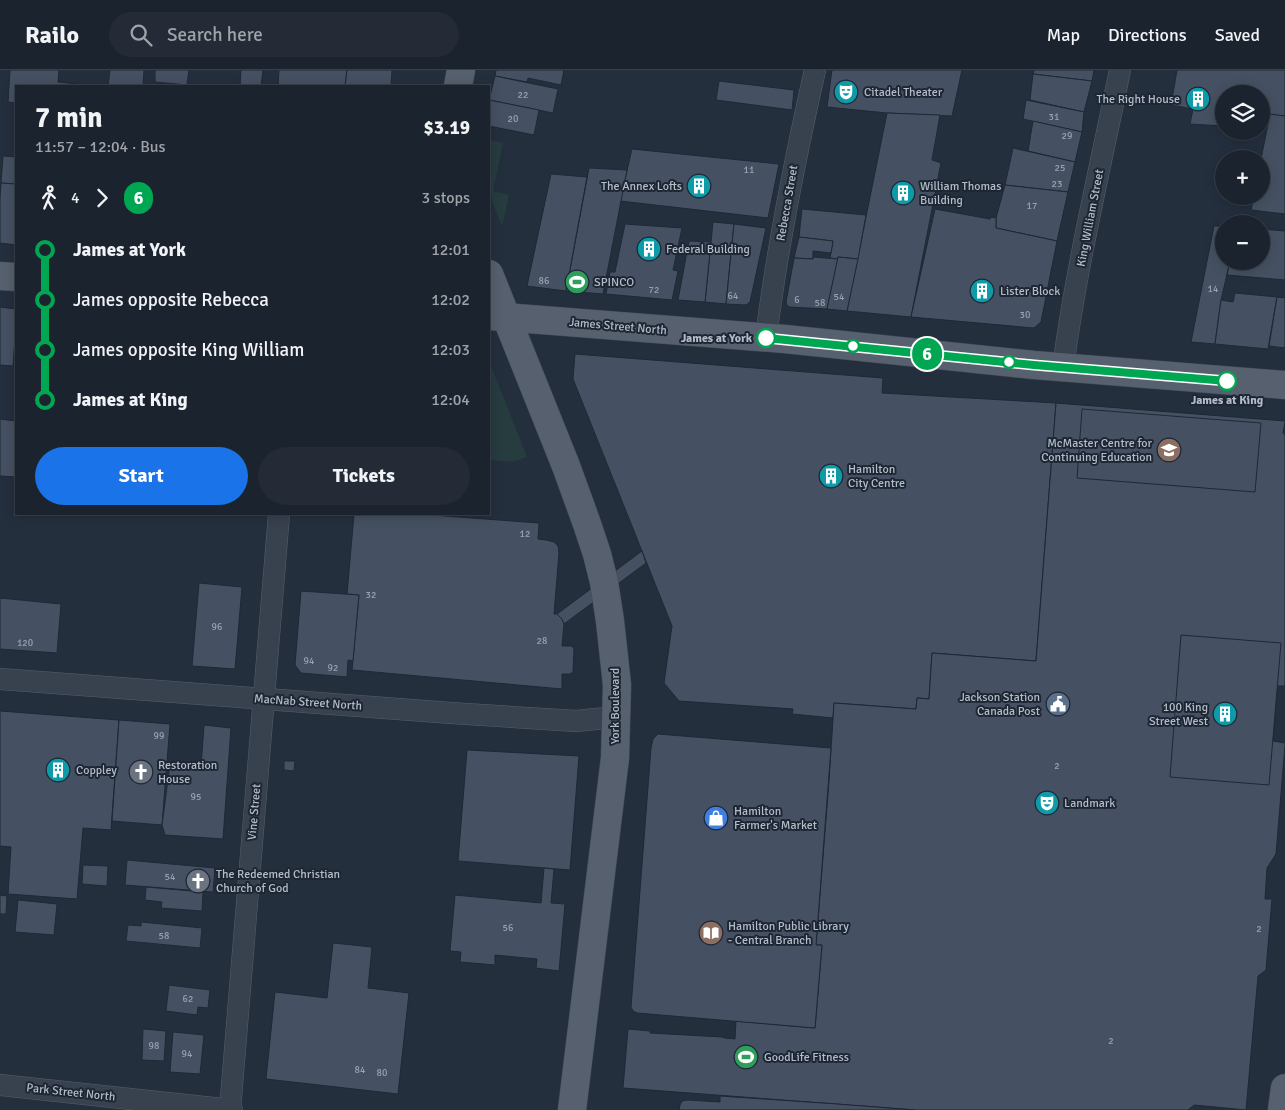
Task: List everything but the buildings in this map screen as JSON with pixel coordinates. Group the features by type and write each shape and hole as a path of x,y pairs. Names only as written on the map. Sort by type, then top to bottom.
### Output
{"main road":[{"path":"458,85 461,70"},
{"path":"0,276 15,277"},
{"name":"York Boulevard","path":"490,279 498,316 566,466 597,554 604,582 617,685 615,758 572,1110"},
{"name":"James Street North","path":"498,316 766,338 1063,368 1285,386"},
{"path":"1282,1110 1285,1088"}],"street":[{"name":"Rebecca Street","path":"766,338 781,234 815,70"},
{"name":"King William Street","path":"1063,368 1067,334 1084,243 1120,70"},
{"name":"Vine Street","path":"230,1110 279,515"},
{"name":"MacNab Street North","path":"0,679 576,721 616,717"},
{"name":"Park Street North","path":"0,1085 230,1110"}],"green space":[{"path":"490,140 503,143 493,191 509,195 502,226 490,192"},
{"path":"490,364 527,457 513,462 490,460"}],"bus line":[{"name":"6","path":"766,338 1034,365 1227,381"}],"place":[{"name":"Citadel Theater","path":"846,92"},
{"name":"The Right House","path":"1198,99"},
{"name":"The Annex Lofts","path":"699,186"},
{"name":"William Thomas Building","path":"903,193"},
{"name":"Federal Building","path":"649,249"},
{"name":"SPINCO","path":"577,282"},
{"name":"Lister Block","path":"982,291"},
{"name":"James at York","path":"766,338"},
{"name":"James at King","path":"1227,381"},
{"name":"McMaster Centre for Continuing Education","path":"1169,450"},
{"name":"Hamilton City Centre","path":"831,476"},
{"name":"Jackson Station Canada Post","path":"1058,704"},
{"name":"100 King Street West","path":"1225,714"},
{"name":"Coppley","path":"58,770"},
{"name":"Restoration House","path":"141,772"},
{"name":"Landmark","path":"1047,803"},
{"name":"Hamilton Farmer's Market","path":"716,818"},
{"name":"The Redeemed Christian Church of God","path":"198,881"},
{"name":"Hamilton Public Library - Central Branch","path":"711,933"},
{"name":"GoodLife Fitness","path":"746,1057"}]}
